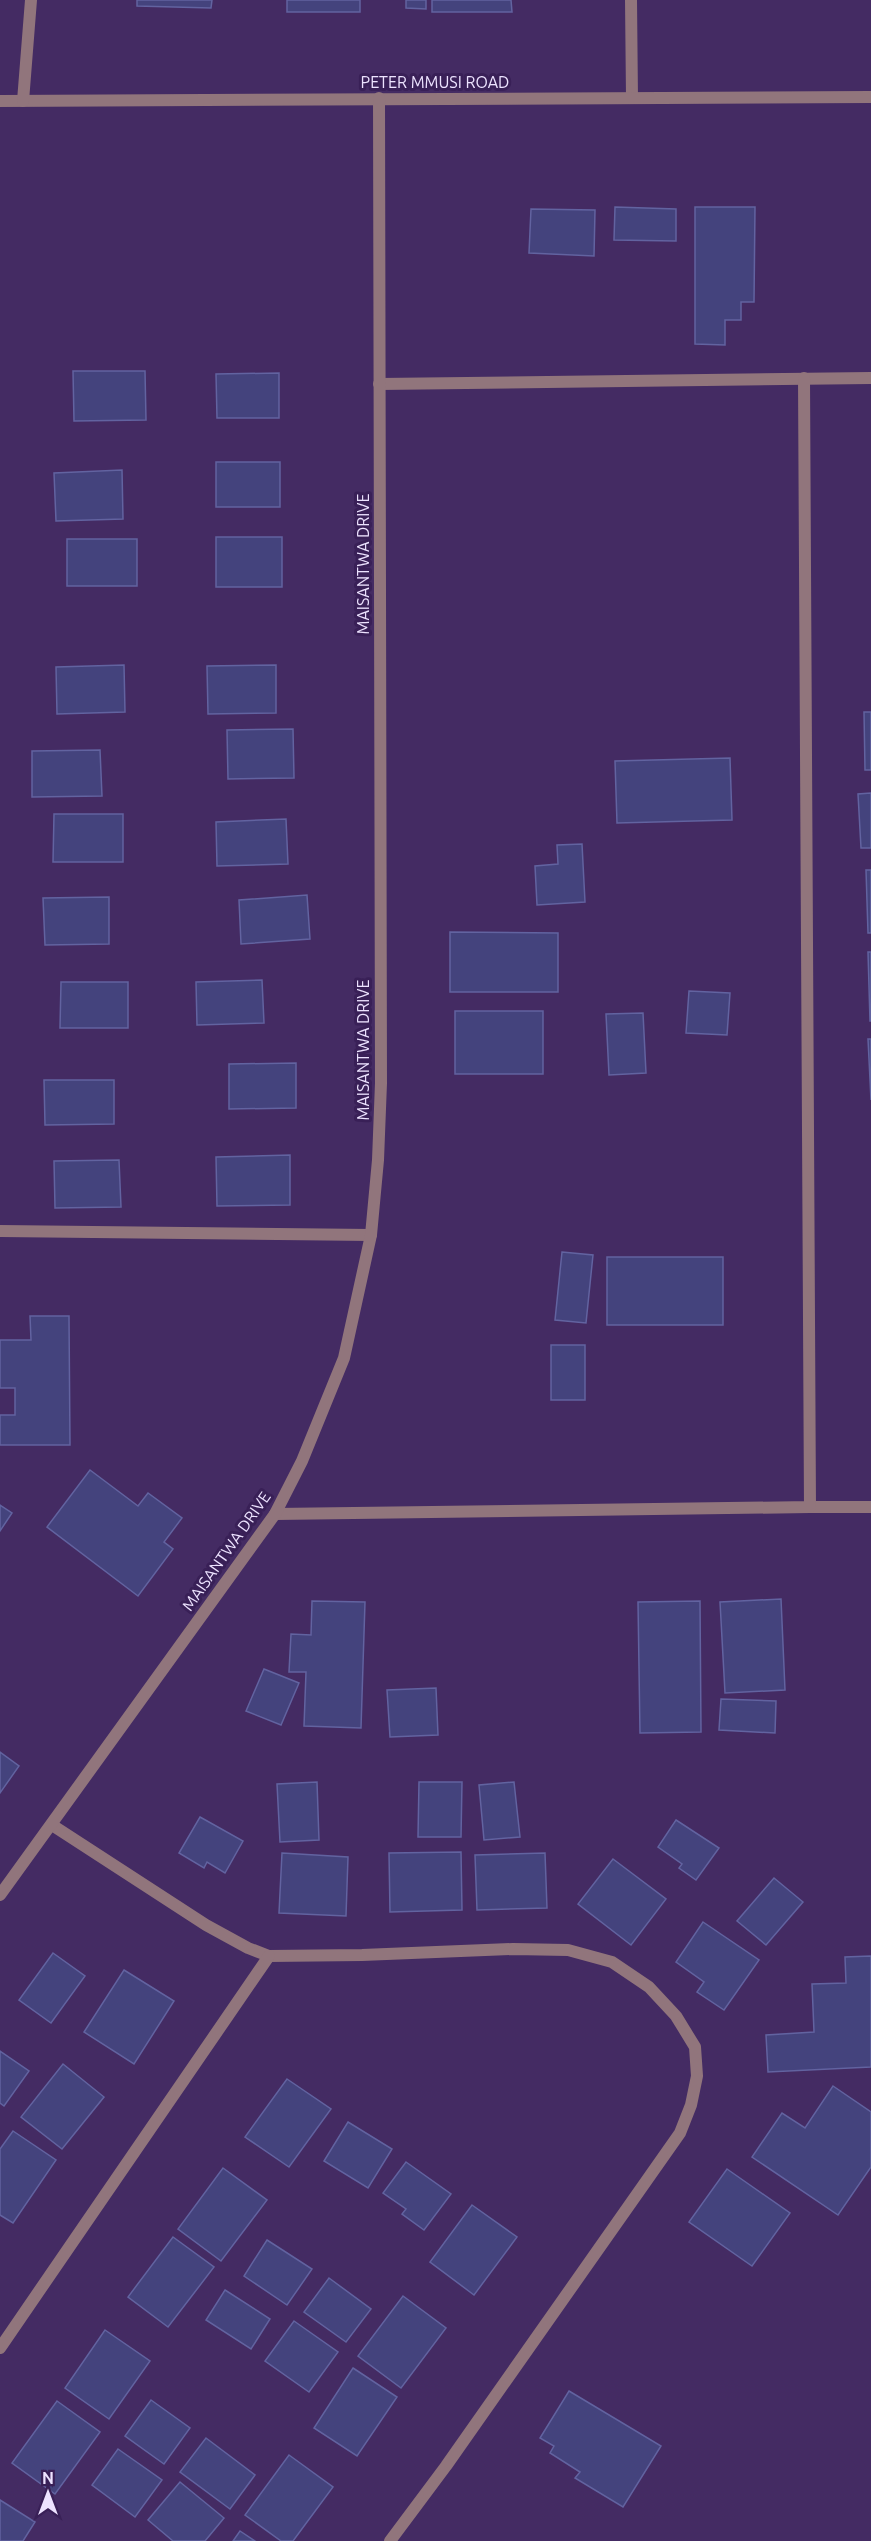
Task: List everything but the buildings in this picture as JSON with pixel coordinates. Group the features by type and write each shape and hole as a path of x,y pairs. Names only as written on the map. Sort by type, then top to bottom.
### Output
{"street":[{"path":"23,101 31,0"},
{"path":"632,0 632,98"},
{"name":"PETER MMUSI ROAD","path":"0,101 871,97"},
{"name":"MAISANTWA DRIVE","path":"0,1895 275,1514 302,1461 344,1358 371,1235 378,1160 381,1083 379,98"},
{"path":"804,378 810,1507"},
{"path":"379,384 871,378"},
{"path":"0,1230 371,1235"},
{"path":"275,1514 871,1507"},
{"path":"52,1825 206,1924 248,1948 269,1956 513,1949 568,1950 612,1962 649,1987 676,2016 695,2046 698,2076 691,2105 680,2133 446,2466 390,2541"},
{"path":"0,2348 269,1956"}]}
